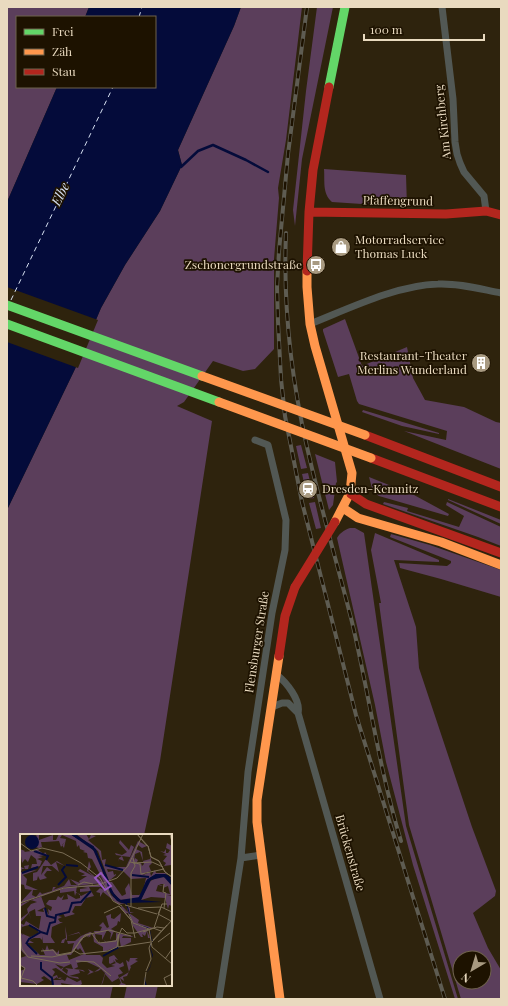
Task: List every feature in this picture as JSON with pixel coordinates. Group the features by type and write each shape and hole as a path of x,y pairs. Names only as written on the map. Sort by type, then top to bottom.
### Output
{"main road":[{"path":"280,999 257,822 257,800 285,616 295,587 335,522 351,494 352,488 352,473 349,461 320,366 310,324 307,287 308,212 317,146 345,7"},
{"path":"486,211 501,215"},
{"name":"Pfaffengrund","path":"308,212 446,214 486,211"},
{"path":"7,304 365,435 501,487"},
{"path":"7,324 501,507"},
{"path":"351,494 366,504 501,553"},
{"path":"343,508 358,518 441,542 501,565"}],"street":[{"name":"Am Kirchberg","path":"442,7 453,99 457,154 464,172 484,196 486,211"},
{"path":"310,324 415,286 439,284 456,285 501,293"},
{"name":"Flensburger Straße","path":"219,999 241,858 248,772 272,613 285,550 286,520 268,445 255,440"},
{"name":"Brückenstraße","path":"277,675 285,681 292,691 299,709 298,712 380,999"},
{"path":"272,707 282,703 288,703 298,712"},
{"path":"241,858 261,855"}],"shaded area":[{"path":"7,7 89,7 85,16 16,16 16,88 57,88 7,202"},
{"path":"241,7 302,7 286,140 278,188 279,198 274,259 274,349 255,369 243,371 213,361 184,402 177,406 212,421 160,761 144,834 20,834 20,986 113,986 110,999 7,999 7,510 75,369 101,308 125,265 160,211 182,165 178,150 234,26"},
{"path":"317,7 333,7 302,159 295,226 293,210"},
{"path":"324,169 406,175 407,207 332,202 325,191"},
{"path":"345,319 362,366 407,347 413,378 425,400 464,407 501,423 501,469 404,431 446,440 447,431 359,404 349,374 338,377 323,331 323,329"},
{"path":"363,410 439,434 402,426 362,412"},
{"path":"301,445 307,468 301,469 296,446"},
{"path":"315,454 335,462 337,482 333,505 329,510"},
{"path":"308,473 314,498 308,499 302,474"},
{"path":"369,477 414,495 449,514 448,516 379,496 373,492"},
{"path":"448,500 501,520 501,524"},
{"path":"315,502 321,528 316,529 309,503"},
{"path":"384,502 408,508 407,511 459,527 464,516 446,505 447,502 501,527 501,546 383,504"},
{"path":"355,528 364,533 406,826 452,979 452,989 413,865 386,762 375,705 337,538 346,530"},
{"path":"375,533 439,560 439,562 394,560 416,627 419,668 472,827 496,891 495,896 473,913 489,950 452,950 452,969 409,825 379,603 381,603 371,550"},
{"path":"391,534 430,545 501,570 501,597 400,568 399,563 447,566 451,563 451,561 390,537"},
{"path":"492,955 501,970 501,999 461,999 458,990 492,990"},
{"path":"127,986 158,986 155,999 124,999"},
{"path":"452,990 455,990 458,999 455,999"}],"water":[{"name":"Elbe","path":"89,7 241,7 234,26 178,150 182,165 160,211 125,265 101,308 75,369 7,510 7,202 57,88 156,88 156,16 85,16"}],"pier":[{"path":"7,287 98,320 78,368 7,342"}],"waterway":[{"path":"181,167 198,151 213,145 268,172"}],"ferry route":[{"path":"139,16 142,7"},
{"path":"11,300 113,88"}],"railway":[{"path":"307,7 288,154 277,287 281,379 285,416 302,502 356,715 445,999"},
{"path":"286,233 285,260 289,341 301,421 317,491 352,622 386,787 401,841"}],"traffic: fast":[{"path":"329,87 345,7"},
{"path":"7,305 202,376"},
{"path":"7,324 219,402"}],"traffic: slow":[{"path":"307,271 310,324 352,473 350,493 335,522"},
{"path":"202,376 365,435"},
{"path":"219,402 371,458"},
{"path":"343,508 358,518 441,542 501,565"},
{"path":"279,656 257,800 257,822 280,999"}],"traffic: jam":[{"path":"307,271 309,212 313,170 329,87"},
{"path":"309,212 446,214 486,211 501,215"},
{"path":"365,435 501,487"},
{"path":"371,458 501,507"},
{"path":"351,494 366,504 501,553"},
{"path":"295,587 335,522"},
{"path":"279,656 285,616 295,587"}],"place":[{"name":"Motorradservice Thomas Luck","path":"341,247"},
{"name":"Zschonergrundstraße","path":"316,265"},
{"name":"Restaurant-Theater Merlins Wunderland","path":"481,363"},
{"name":"Dresden-Kemnitz","path":"308,489"}]}
